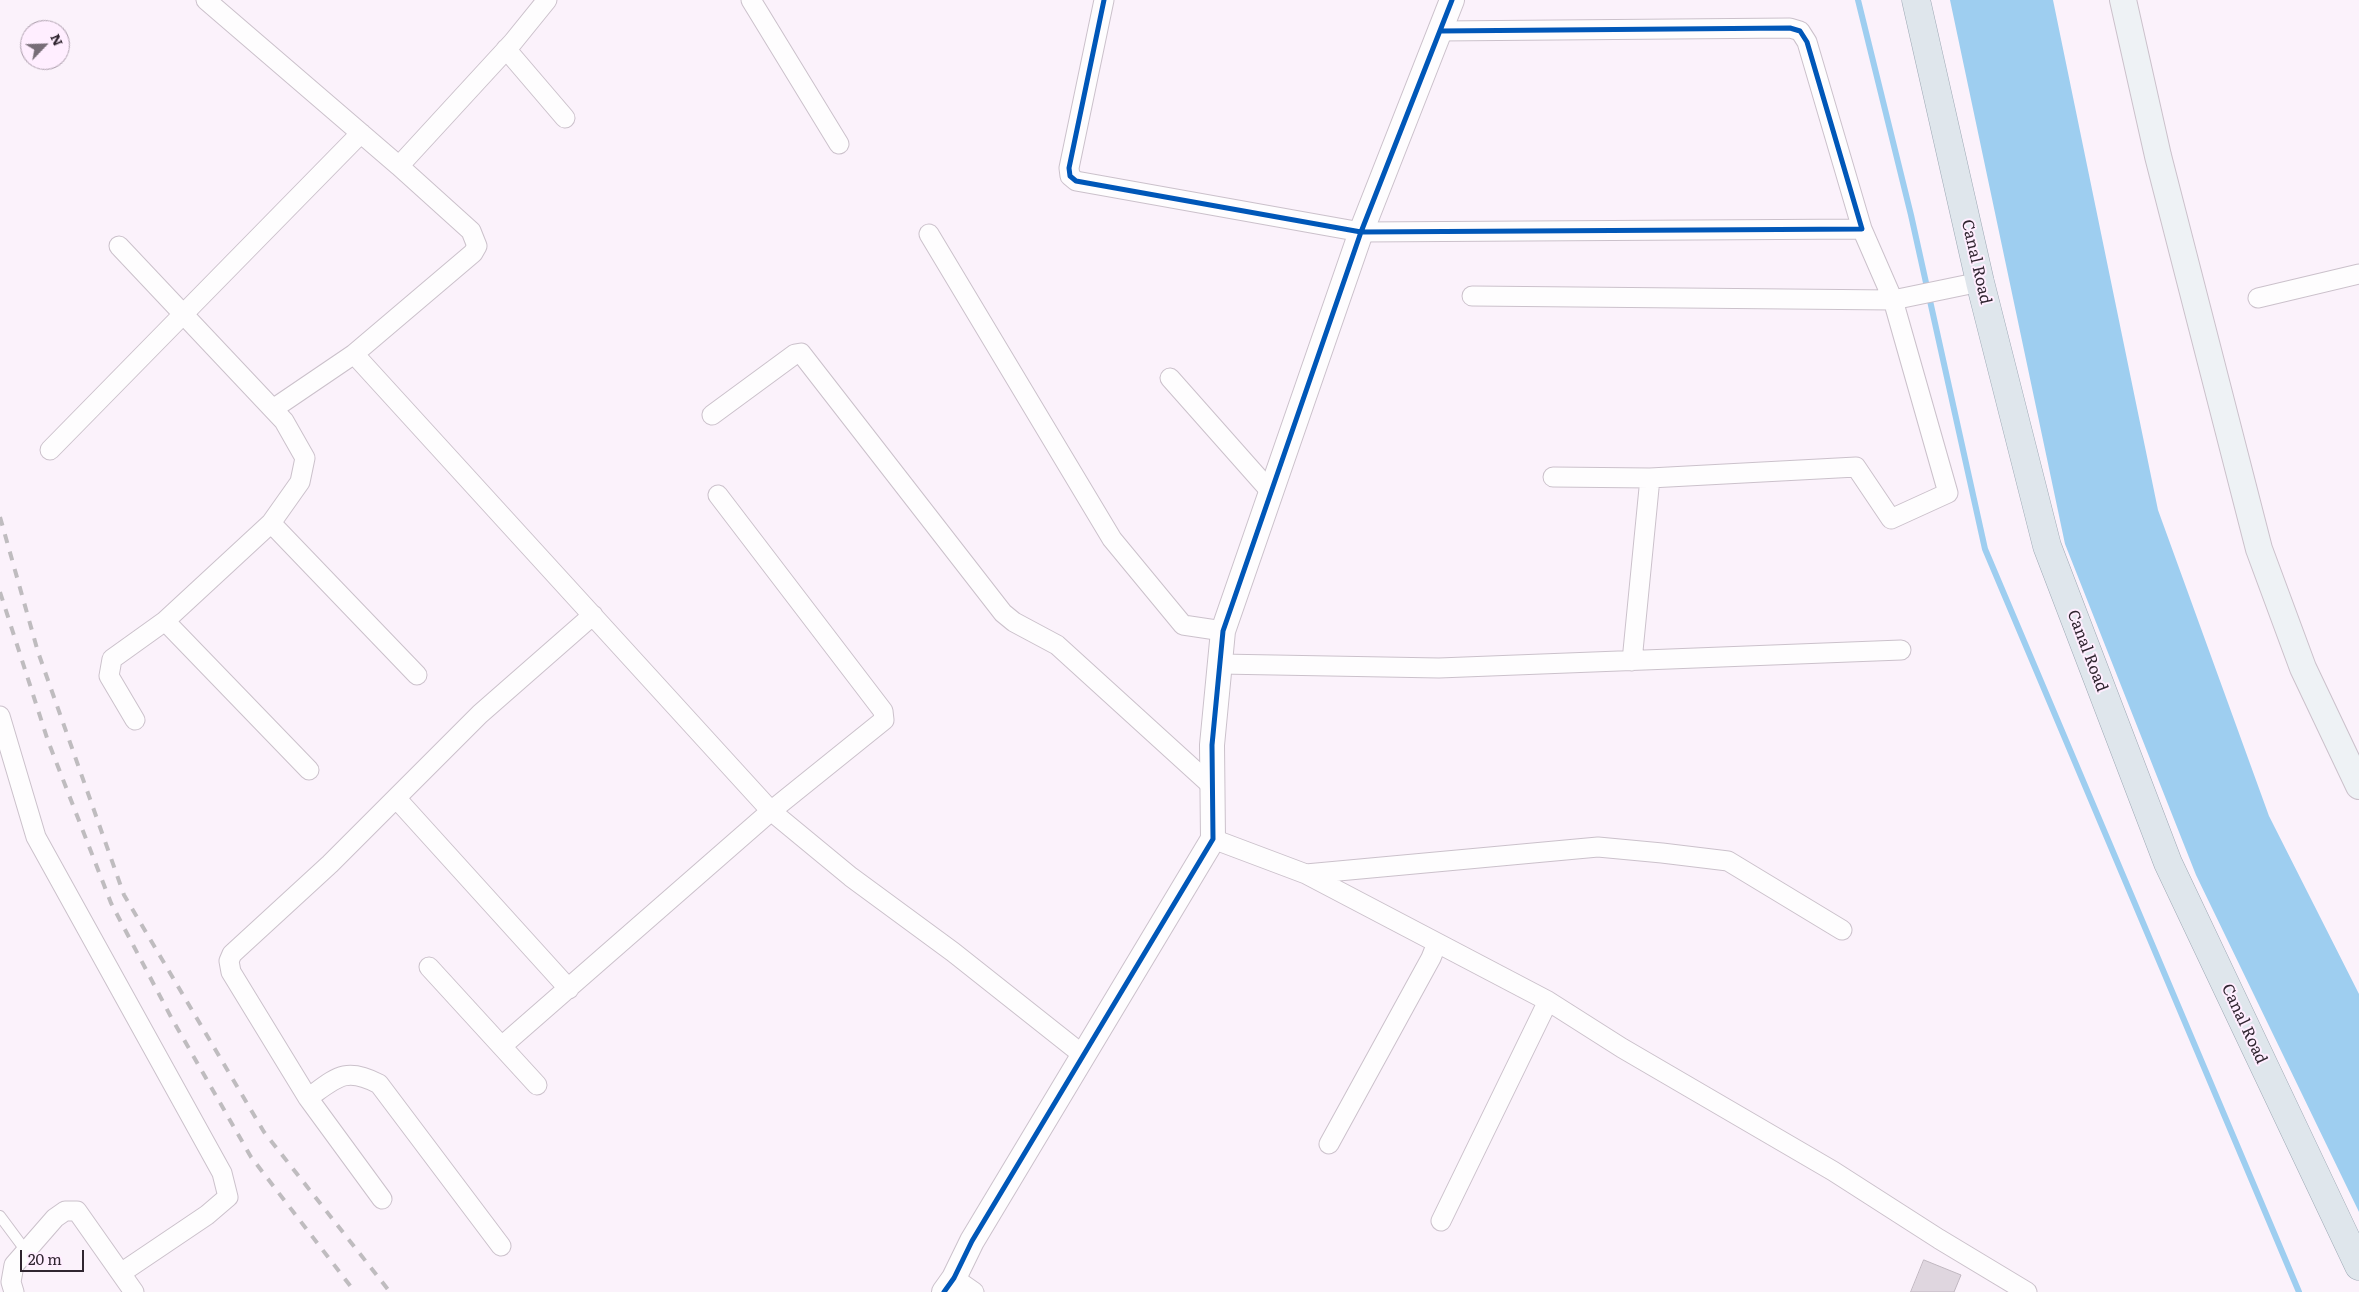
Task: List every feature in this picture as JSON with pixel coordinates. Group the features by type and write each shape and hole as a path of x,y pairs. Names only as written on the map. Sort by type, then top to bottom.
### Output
{"main road":[{"name":"Canal Road","path":"1916,0 1980,282 2046,546 2164,854 2359,1266"},
{"path":"2123,0 2158,156 2259,549 2303,668 2359,786"}],"street":[{"path":"399,166 506,49 547,0"},
{"path":"751,0 839,144"},
{"path":"1104,0 1069,168 1070,176 1076,181 1361,232 1862,229"},
{"path":"974,1292 949,1285 972,1241 1213,839 1212,744 1223,630 1361,232 1452,0"},
{"path":"214,3 471,230 477,246 473,253 354,354 273,409"},
{"path":"1440,31 1790,28 1800,31 1807,42 1862,229 1893,300 1948,493 1891,519 1856,467 1650,478 1553,477"},
{"path":"506,49 565,118"},
{"path":"50,450 184,316 361,133"},
{"path":"929,234 1112,539 1182,625 1223,630"},
{"path":"119,246 284,421 305,458 300,482 271,524 165,621 118,653 109,667 109,676 135,720"},
{"path":"2258,298 2359,274"},
{"path":"1472,296 1893,300 1980,282"},
{"path":"712,415 795,354 801,353 1003,613 1014,622 1057,645 1212,786"},
{"path":"354,354 771,812 851,877 953,952 1083,1056"},
{"path":"1170,378 1271,492"},
{"path":"1632,660 1650,478"},
{"path":"502,1046 771,812 884,720 883,711 718,495"},
{"path":"271,524 417,675"},
{"path":"382,1199 308,1098 231,972 229,960 232,954 330,864 480,714 593,615"},
{"path":"165,621 309,770"},
{"path":"1220,664 1439,668 1901,650"},
{"path":"0,716 36,837 222,1173 228,1197 207,1215 121,1272"},
{"path":"396,798 569,989"},
{"path":"1213,839 1306,874 1548,1001 1622,1048 1833,1171 1939,1239 2027,1292"},
{"path":"1306,874 1598,847 1653,852 1728,861 1842,930"},
{"path":"1329,1144 1431,958 1437,943"},
{"path":"429,967 537,1085"},
{"path":"1442,1221 1548,1001"},
{"path":"308,1098 333,1080 349,1074 362,1075 379,1084 501,1246"},
{"path":"14,1292 11,1282 14,1266 55,1218 65,1211 77,1210 134,1292"}],"lane":[{"path":"0,1216 26,1251"}],"water":[{"path":"1950,0 2053,0 2158,510 2269,816 2359,994 2359,1212 2196,875 2065,544"}],"building":[{"path":"1924,1260 1961,1275 1954,1292 1911,1292"}],"waterway":[{"path":"1858,0 1911,215 1985,549 2299,1292"}],"railway":[{"path":"0,517 38,652 124,895 264,1132 390,1292"},
{"path":"0,592 48,741 111,903 171,1017 251,1157 355,1292"}],"cycle path":[{"path":"1104,0 1069,168 1070,176 1076,181 1361,232 1862,229 1807,42 1800,31 1790,28 1440,31"},
{"path":"944,1292 954,1278 972,1241 1213,839 1212,745 1223,631 1361,232 1452,0"}]}
